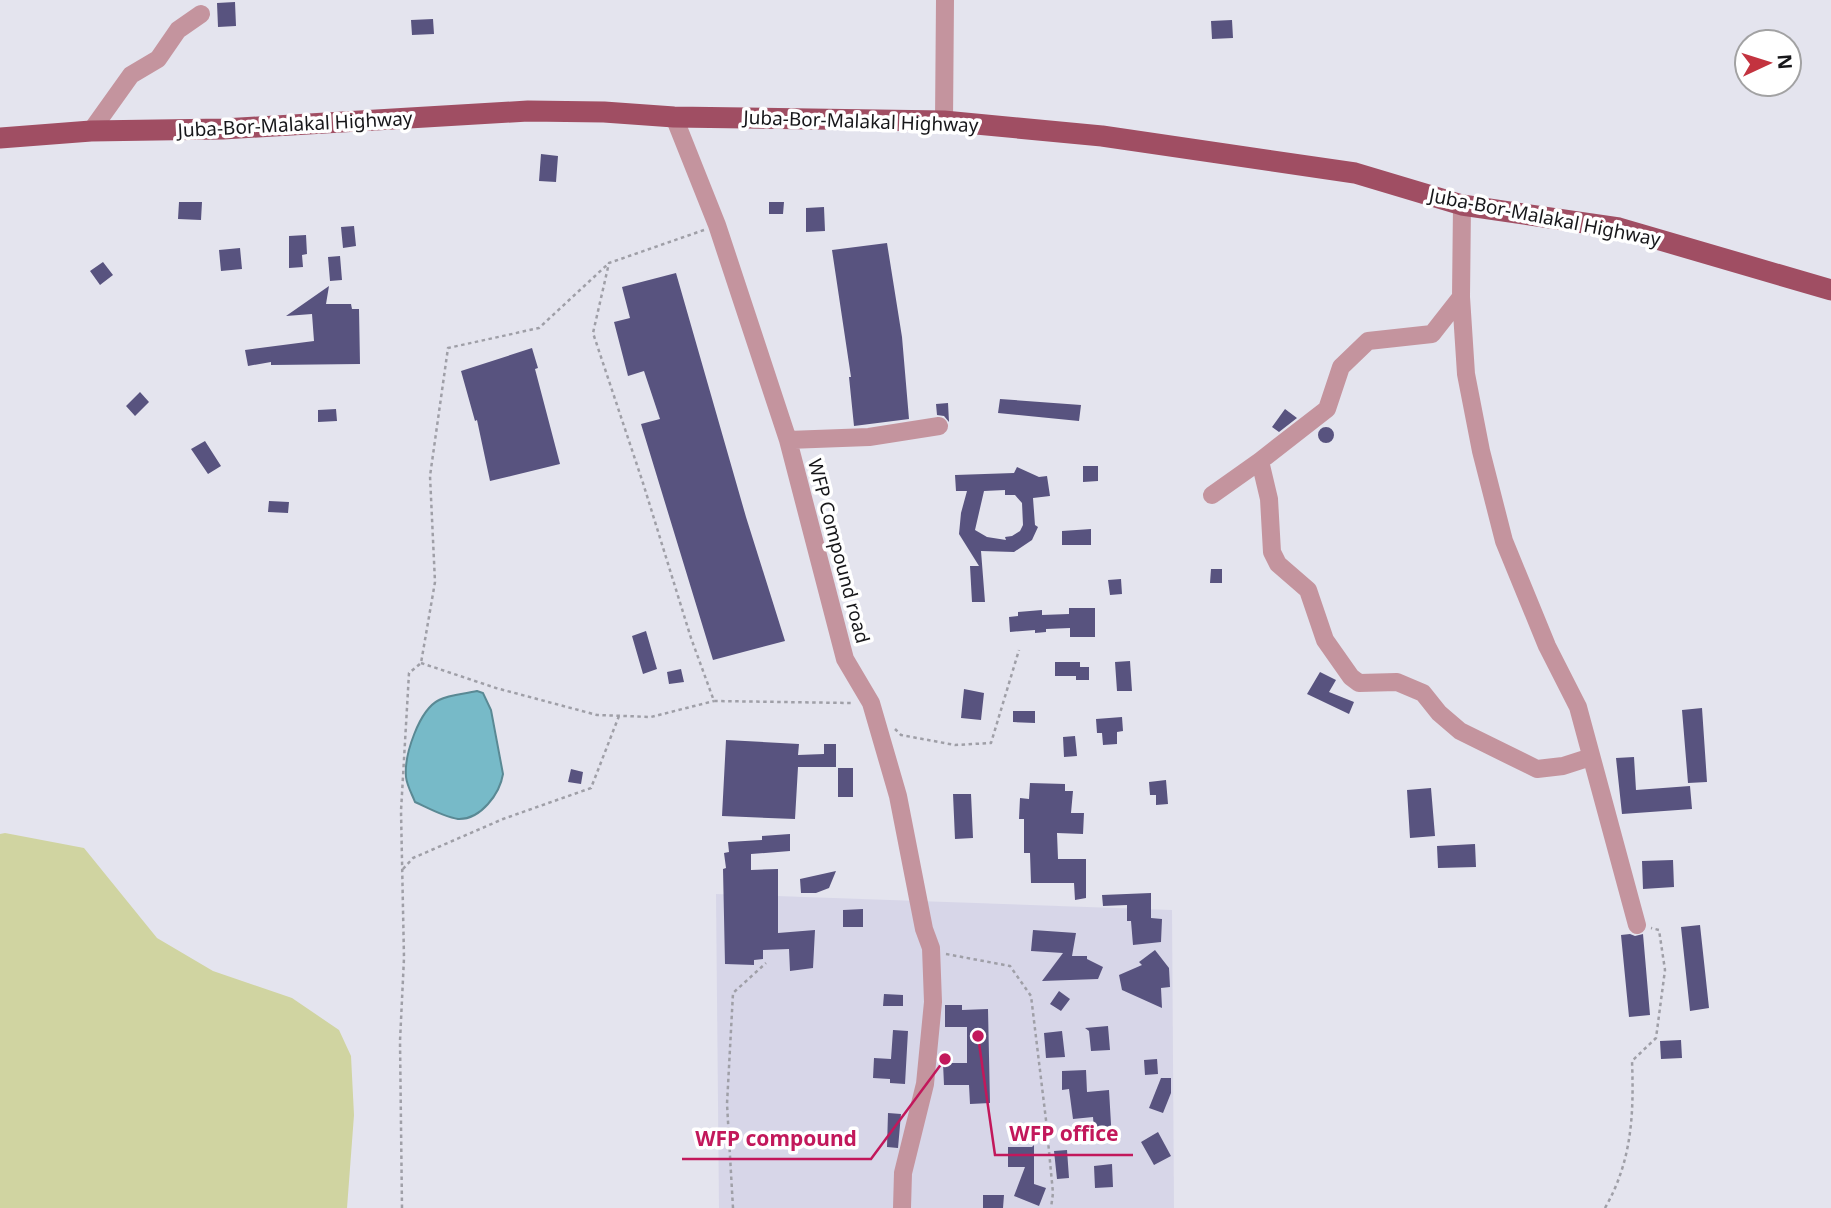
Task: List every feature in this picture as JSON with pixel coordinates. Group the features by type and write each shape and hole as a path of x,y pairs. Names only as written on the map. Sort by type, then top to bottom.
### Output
{"main road":[{"name":"Juba-Bor-Malakal Highway","path":"0,138 91,131 223,129 528,111 604,111 674,117 944,121 1102,136 1341,171 1462,205 1619,228 1682,244 1831,290"}],"street":[{"path":"944,121 945,0"},
{"path":"91,131 131,75 158,59 178,30 201,14"},
{"name":"WFP Compound road","path":"674,117 717,225 788,440 845,659 871,703 898,796 924,929 931,948 933,1002 925,1084 903,1173 902,1208"},
{"path":"1462,205 1461,297 1466,374 1480,451 1504,541 1547,646 1578,707 1637,925"},
{"path":"1212,495 1327,409 1341,368 1368,341 1432,334 1461,297"},
{"path":"788,440 869,437 939,426"},
{"path":"1260,461 1269,499 1272,552 1278,564 1308,590 1325,640 1351,677 1359,683 1397,682 1423,693 1439,713 1460,731 1537,769 1563,766 1591,757"}],"path":[{"path":"402,1208 400,1041 404,958 401,811 408,673 421,663 435,582 430,476 447,348 539,328 609,263 717,225"},
{"path":"609,263 593,333 691,638 715,701"},
{"path":"894,727 901,735 955,745 991,743 1019,650"},
{"path":"421,663 496,688 597,715 651,717 715,701 871,703"},
{"path":"402,871 413,858 503,819 592,788 619,716"},
{"path":"1605,1208 1629,1151 1634,1107 1632,1061 1656,1038 1662,998 1665,970 1659,930 1637,925"},
{"path":"931,948 951,956 1010,966 1031,996 1053,1193 1051,1208"},
{"path":"733,1208 727,1104 733,993 766,963"}],"shaded area":[{"path":"716,894 1172,910 1174,1208 719,1208"}],"green space":[{"path":"0,834 84,848 157,938 213,971 292,998 339,1030 351,1056 354,1115 347,1208 0,1208"}],"water":[{"path":"477,691 483,693 491,710 503,774 494,797 482,810 458,819 415,802 407,780 406,768 414,734 432,705 448,696"}],"building":[{"path":"235,2 236,26 218,27 217,3"},
{"path":"433,19 434,34 412,35 411,20"},
{"path":"1232,20 1233,38 1212,39 1211,21"},
{"path":"541,154 558,156 556,182 539,181"},
{"path":"179,202 202,202 201,220 178,219"},
{"path":"769,202 784,202 783,214 769,214"},
{"path":"824,207 825,231 806,232 806,208"},
{"path":"354,226 356,246 343,248 341,227"},
{"path":"306,235 307,254 302,255 303,267 289,268 289,236"},
{"path":"887,243 902,337 909,419 854,426 851,377 832,250"},
{"path":"240,248 242,269 221,271 219,250"},
{"path":"340,256 342,280 330,281 328,257"},
{"path":"103,262 113,275 100,285 90,271"},
{"path":"676,273 746,517 785,641 713,660 641,424 660,419 644,371 628,376 614,322 630,318 622,287"},
{"path":"329,286 326,304 351,304 352,309 359,309 360,364 271,365 271,362 248,366 245,350 314,341 312,314 286,316"},
{"path":"532,348 560,464 490,481 477,420 475,421 461,371"},
{"path":"140,392 149,402 135,416 126,406"},
{"path":"1000,399 1081,405 1079,421 998,413"},
{"path":"948,403 949,422 944,416 937,415 936,404"},
{"path":"336,409 337,421 318,422 318,410"},
{"path":"1285,409 1297,418 1279,432 1272,427"},
{"path":"1323,427 1329,427 1334,435 1332,441 1323,443 1318,438 1318,432"},
{"path":"205,441 221,466 208,474 191,449"},
{"path":"1083,466 1098,466 1098,481 1083,482"},
{"path":"1017,467 1039,477 1047,476 1050,496 1033,498 1035,525 1038,527 1032,540 1014,552 981,551 985,602 972,602 970,566 979,566 959,534 967,491 956,491 955,475 1014,473","holes":["1005,490 1005,495 1015,495 1022,503 1023,525 1020,531 1005,537 1006,540 987,537 975,530 984,491"]},
{"path":"269,501 289,502 288,513 268,512"},
{"path":"1091,529 1091,545 1062,545 1062,531"},
{"path":"1211,569 1222,569 1222,583 1210,583"},
{"path":"1121,579 1122,594 1110,595 1108,580"},
{"path":"1069,608 1095,608 1095,637 1070,637 1070,628 1046,629 1046,632 1035,633 1035,630 1010,632 1009,617 1018,616 1018,612 1042,610 1042,615 1069,614"},
{"path":"646,631 657,669 643,674 632,636"},
{"path":"1130,661 1132,691 1117,691 1115,662"},
{"path":"1055,662 1080,662 1080,667 1089,667 1089,680 1076,680 1076,676 1055,676"},
{"path":"681,669 684,682 669,684 667,672"},
{"path":"1320,672 1336,680 1329,692 1354,702 1349,714 1307,694"},
{"path":"964,689 984,693 981,720 961,718"},
{"path":"1702,708 1707,782 1688,783 1682,710"},
{"path":"1013,711 1035,711 1035,723 1013,722"},
{"path":"1122,717 1123,731 1117,732 1117,744 1103,745 1102,733 1097,733 1096,719"},
{"path":"1075,736 1077,756 1064,757 1063,737"},
{"path":"726,740 799,744 798,755 824,754 824,744 836,744 836,767 798,767 795,819 722,816"},
{"path":"1634,757 1636,790 1690,786 1692,809 1622,814 1616,758"},
{"path":"838,768 853,768 853,797 838,797"},
{"path":"571,769 583,772 581,784 568,782"},
{"path":"1166,780 1168,804 1156,805 1156,795 1150,795 1149,782"},
{"path":"1030,783 1065,784 1065,791 1073,791 1071,813 1084,813 1083,834 1057,833 1058,859 1086,859 1086,898 1075,900 1074,883 1031,883 1030,853 1024,853 1024,819 1019,819 1020,798 1029,799"},
{"path":"1431,788 1435,836 1410,838 1407,790"},
{"path":"953,794 971,794 973,838 955,839"},
{"path":"790,834 790,851 751,854 751,870 778,869 778,933 815,930 813,968 790,971 789,949 763,950 763,959 754,960 754,965 725,964 723,869 726,868 724,853 729,852 728,842 762,840 762,836"},
{"path":"1475,844 1476,867 1438,868 1437,846"},
{"path":"1673,860 1674,887 1643,889 1642,861"},
{"path":"836,871 829,888 816,893 801,893 800,879"},
{"path":"1151,893 1151,918 1162,919 1161,942 1133,945 1131,921 1127,921 1127,905 1103,906 1102,895"},
{"path":"863,909 863,927 843,927 843,910"},
{"path":"1700,925 1709,1008 1690,1011 1681,927"},
{"path":"1033,930 1076,933 1072,956 1087,956 1087,959 1103,967 1098,979 1042,981 1063,953 1031,951"},
{"path":"1643,934 1650,1015 1629,1017 1621,935"},
{"path":"1155,950 1169,968 1170,987 1161,988 1162,1008 1122,990 1119,975 1142,965 1139,962"},
{"path":"1059,991 1070,999 1061,1011 1050,1004"},
{"path":"884,994 903,995 903,1006 883,1006"},
{"path":"945,1005 962,1005 962,1010 988,1009 990,1103 970,1104 969,1085 944,1085 943,1063 967,1063 967,1027 945,1027"},
{"path":"1108,1026 1110,1050 1091,1051 1089,1031 1085,1028"},
{"path":"893,1030 908,1031 905,1084 890,1083 890,1079 873,1078 874,1058 891,1059"},
{"path":"1062,1031 1065,1057 1046,1058 1044,1033"},
{"path":"1681,1040 1682,1058 1661,1059 1660,1041"},
{"path":"1157,1059 1158,1074 1145,1075 1144,1060"},
{"path":"1086,1070 1087,1092 1109,1090 1112,1141 1095,1142 1093,1117 1073,1119 1069,1089 1062,1090 1062,1071"},
{"path":"1161,1078 1171,1078 1171,1093 1163,1113 1149,1108"},
{"path":"888,1113 901,1114 898,1148 887,1147"},
{"path":"1158,1132 1171,1156 1154,1165 1141,1142"},
{"path":"1034,1145 1034,1184 1046,1188 1039,1206 1014,1196 1025,1167 1008,1167 1008,1147"},
{"path":"1067,1150 1069,1178 1057,1179 1054,1151"},
{"path":"1112,1164 1113,1187 1095,1188 1094,1166"},
{"path":"983,1195 1004,1195 1003,1208 983,1208"}],"place":[{"name":"WFP office","path":"978,1036"},
{"name":"WFP compound","path":"945,1059"}]}
